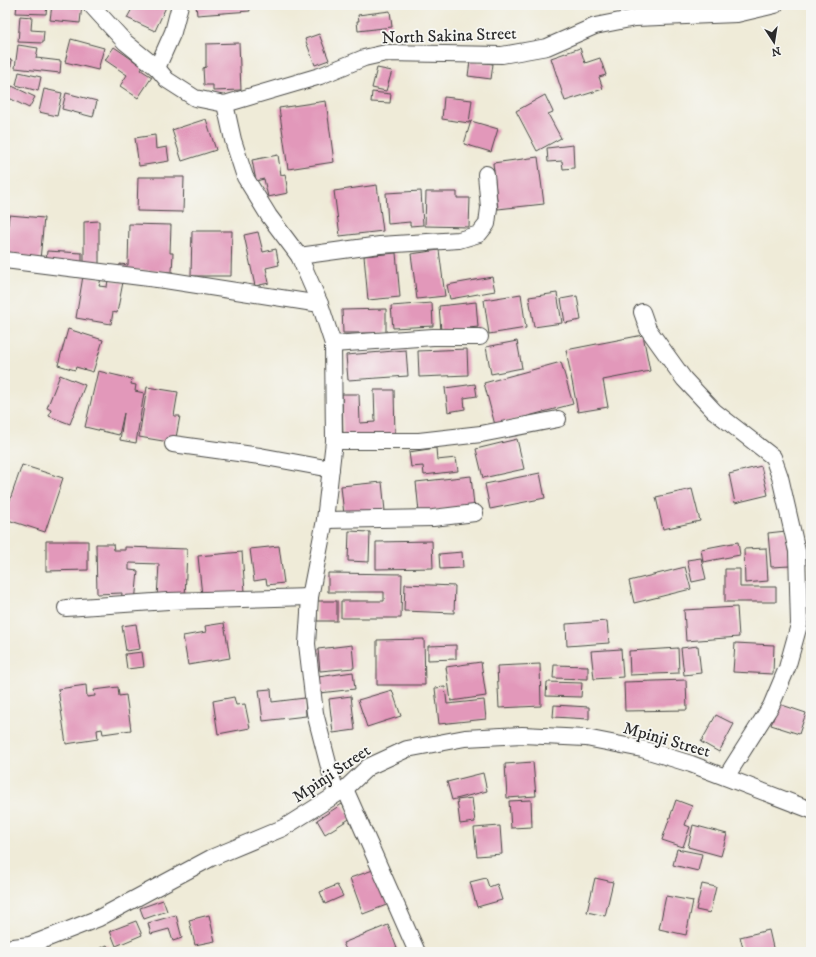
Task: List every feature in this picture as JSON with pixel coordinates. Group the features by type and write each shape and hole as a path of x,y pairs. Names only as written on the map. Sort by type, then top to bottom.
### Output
{"street":[{"name":"North Sakina Street","path":"91,5 125,42 157,68 167,80 195,98 224,104 320,76 364,58 386,53 502,55 547,47 595,26 635,18 737,14 775,5"},
{"path":"157,68 173,32 180,5"},
{"path":"224,104 245,178 268,216 298,256 320,304 333,344 334,441 325,520 310,597 307,644 315,713 340,791 417,952"},
{"path":"298,256 380,245 459,240 479,234 487,224 489,208 486,174"},
{"path":"5,260 164,280 320,304"},
{"path":"642,312 648,329 684,379 714,411 773,457 780,477 797,551 799,626 787,668 771,706 726,777"},
{"path":"333,344 433,337 480,337"},
{"path":"334,441 419,441 481,434 558,419"},
{"path":"174,444 260,456 331,469"},
{"path":"325,520 418,519 475,513"},
{"path":"66,608 168,601 310,597"},
{"name":"Mpinji Street","path":"5,948 30,945 99,918 211,858 283,828 340,791 368,768 407,749 465,738 522,735 593,739 642,749 691,764 811,810"}],"building":[{"path":"17,5 47,5 46,14 16,13"},
{"path":"52,5 82,5 80,23 50,20"},
{"path":"134,5 161,5 166,7 155,31 127,18"},
{"path":"196,5 249,5 250,11 197,15"},
{"path":"390,11 392,27 358,31 358,15"},
{"path":"20,16 32,17 31,30 44,31 43,43 18,42"},
{"path":"319,34 329,60 315,65 305,39"},
{"path":"71,39 104,48 98,70 65,62"},
{"path":"239,43 241,90 213,91 213,85 204,85 203,68 206,67 206,44"},
{"path":"18,45 38,48 36,58 61,61 60,73 15,68"},
{"path":"114,47 143,67 141,70 152,77 138,98 120,86 127,75 105,60"},
{"path":"580,48 585,63 600,58 606,75 599,77 603,89 565,101 551,58"},
{"path":"5,59 12,60 7,88 5,88"},
{"path":"470,61 493,64 491,79 468,76"},
{"path":"377,68 392,71 386,91 372,88"},
{"path":"19,72 41,77 38,91 16,85"},
{"path":"12,86 35,97 29,108 7,97"},
{"path":"44,89 62,93 57,116 39,112"},
{"path":"372,92 391,94 390,103 371,102"},
{"path":"66,93 97,101 93,117 62,109"},
{"path":"545,95 553,112 548,114 561,138 537,151 516,111"},
{"path":"444,97 472,100 469,123 442,119"},
{"path":"326,101 334,162 288,169 279,108"},
{"path":"206,119 216,150 182,161 172,130"},
{"path":"471,121 498,129 491,152 464,144"},
{"path":"155,135 156,149 167,147 169,161 139,166 135,138"},
{"path":"573,145 574,168 563,169 562,161 548,162 547,148"},
{"path":"278,155 281,175 285,174 288,193 268,197 264,179 256,181 252,160"},
{"path":"538,157 544,204 498,209 493,163"},
{"path":"138,177 184,177 183,212 137,211"},
{"path":"377,185 383,231 340,236 334,191"},
{"path":"421,191 423,225 410,226 410,222 388,224 386,193"},
{"path":"426,192 457,192 457,198 470,198 469,227 425,226"},
{"path":"9,215 44,218 40,260 5,253"},
{"path":"99,221 99,269 84,269 84,222"},
{"path":"129,224 171,225 170,253 173,253 172,272 137,270 119,275 120,264 128,265"},
{"path":"192,231 232,231 231,276 191,276"},
{"path":"258,232 263,252 276,249 279,265 266,268 269,283 255,286 244,235"},
{"path":"439,250 445,296 417,299 411,254"},
{"path":"47,251 82,253 82,265 46,263"},
{"path":"396,253 400,297 368,300 364,256"},
{"path":"83,276 101,279 99,286 107,287 108,280 123,282 117,313 113,312 111,324 76,318"},
{"path":"492,277 495,291 450,299 447,285"},
{"path":"557,293 562,323 534,327 529,297"},
{"path":"521,294 526,328 489,334 484,300"},
{"path":"577,296 581,320 565,323 561,299"},
{"path":"476,302 478,327 441,331 439,306"},
{"path":"432,303 433,326 393,328 391,306"},
{"path":"386,309 386,333 343,333 342,310"},
{"path":"68,329 103,340 93,372 76,367 75,370 58,365"},
{"path":"643,335 650,371 603,380 608,407 578,412 566,350"},
{"path":"517,341 522,368 491,374 486,347"},
{"path":"467,349 468,375 419,377 418,351"},
{"path":"406,350 408,376 348,380 346,355"},
{"path":"561,362 573,404 495,425 484,383"},
{"path":"98,371 132,379 131,384 136,385 135,391 144,393 136,443 120,440 124,413 119,435 85,427"},
{"path":"60,375 85,385 70,424 49,416 51,410 47,408"},
{"path":"475,384 477,396 464,398 465,409 448,412 445,388"},
{"path":"147,387 178,392 174,416 180,416 175,443 139,437"},
{"path":"374,390 394,390 395,438 343,439 342,394 359,394 360,423 375,422"},
{"path":"517,439 524,469 483,478 476,449"},
{"path":"436,448 437,460 456,458 458,471 424,475 423,466 411,467 409,452"},
{"path":"22,465 63,478 45,532 5,519 5,514"},
{"path":"761,466 768,495 735,503 729,474"},
{"path":"540,473 545,498 490,509 485,484"},
{"path":"471,476 474,506 419,512 416,482"},
{"path":"382,482 385,511 344,515 341,486"},
{"path":"692,489 700,521 663,529 656,497"},
{"path":"349,531 370,532 369,562 348,561"},
{"path":"786,531 790,566 771,567 768,533"},
{"path":"46,541 88,541 88,570 46,571"},
{"path":"432,541 433,568 376,569 376,542"},
{"path":"738,542 740,555 703,562 701,549"},
{"path":"96,544 113,544 114,550 125,550 125,547 187,549 185,599 157,598 159,564 129,563 129,570 138,571 135,603 121,602 122,593 97,594"},
{"path":"279,546 284,583 267,585 266,579 254,581 250,549"},
{"path":"766,548 768,581 745,583 744,549"},
{"path":"242,552 245,592 202,596 198,556"},
{"path":"462,552 463,568 440,569 439,554"},
{"path":"701,558 706,579 692,582 687,560"},
{"path":"685,567 691,589 634,603 629,581"},
{"path":"725,569 740,569 740,587 776,587 776,602 725,602"},
{"path":"328,573 402,574 401,618 341,618 341,601 384,601 384,592 328,592"},
{"path":"405,584 455,586 454,613 404,611"},
{"path":"317,601 337,601 337,621 317,621"},
{"path":"737,607 739,637 686,641 684,610"},
{"path":"607,621 609,643 567,646 566,624"},
{"path":"224,623 230,658 188,665 183,636 206,632 205,626"},
{"path":"136,624 140,649 126,651 122,626"},
{"path":"424,639 425,685 377,685 377,640"},
{"path":"735,643 774,645 773,674 733,672"},
{"path":"352,645 354,668 320,671 318,649"},
{"path":"456,645 456,659 428,660 428,646"},
{"path":"698,646 701,673 684,675 681,648"},
{"path":"678,648 679,673 630,675 629,651"},
{"path":"621,649 623,677 594,679 591,651"},
{"path":"142,652 144,667 127,669 125,654"},
{"path":"481,662 486,696 451,701 446,667"},
{"path":"540,664 541,706 499,708 497,666"},
{"path":"554,665 588,666 588,679 553,678"},
{"path":"353,672 355,689 320,693 318,677"},
{"path":"686,680 687,710 625,711 624,682"},
{"path":"547,682 582,683 581,697 546,696"},
{"path":"86,685 87,697 95,696 94,690 118,687 119,696 126,695 131,730 103,734 102,729 97,730 98,739 66,744 58,689"},
{"path":"445,687 447,704 484,700 486,719 439,724 435,688"},
{"path":"271,689 272,702 305,698 306,716 263,721 259,690"},
{"path":"392,690 401,716 367,727 358,700"},
{"path":"351,696 355,730 333,733 329,699"},
{"path":"234,697 236,705 245,704 250,728 218,734 213,701"},
{"path":"779,704 806,713 799,734 771,725"},
{"path":"554,705 589,707 589,719 553,717"},
{"path":"716,715 734,724 719,752 701,742"},
{"path":"533,762 536,796 507,798 505,764"},
{"path":"483,773 487,791 452,800 447,782"},
{"path":"472,798 475,822 460,824 457,800"},
{"path":"531,800 532,827 511,828 509,801"},
{"path":"676,800 692,806 685,825 690,827 683,847 662,840"},
{"path":"342,804 351,818 325,834 317,820"},
{"path":"693,825 727,834 721,856 688,847"},
{"path":"500,826 502,854 477,856 474,828"},
{"path":"677,849 702,854 698,871 673,865"},
{"path":"376,869 389,904 363,914 350,878"},
{"path":"486,878 489,887 497,884 502,900 477,907 470,882"},
{"path":"595,878 613,882 605,916 587,912"},
{"path":"702,884 716,887 710,913 696,910"},
{"path":"337,885 343,896 325,904 320,892"},
{"path":"666,896 693,901 686,935 659,929"},
{"path":"163,900 167,911 144,919 140,908"},
{"path":"176,915 182,938 173,941 169,929 151,934 148,923"},
{"path":"209,915 215,941 195,945 189,920"},
{"path":"136,921 142,935 116,946 110,931"},
{"path":"388,925 398,951 347,952 343,943"},
{"path":"769,930 774,952 744,952 740,937"},
{"path":"107,945 111,952 93,952"}]}
